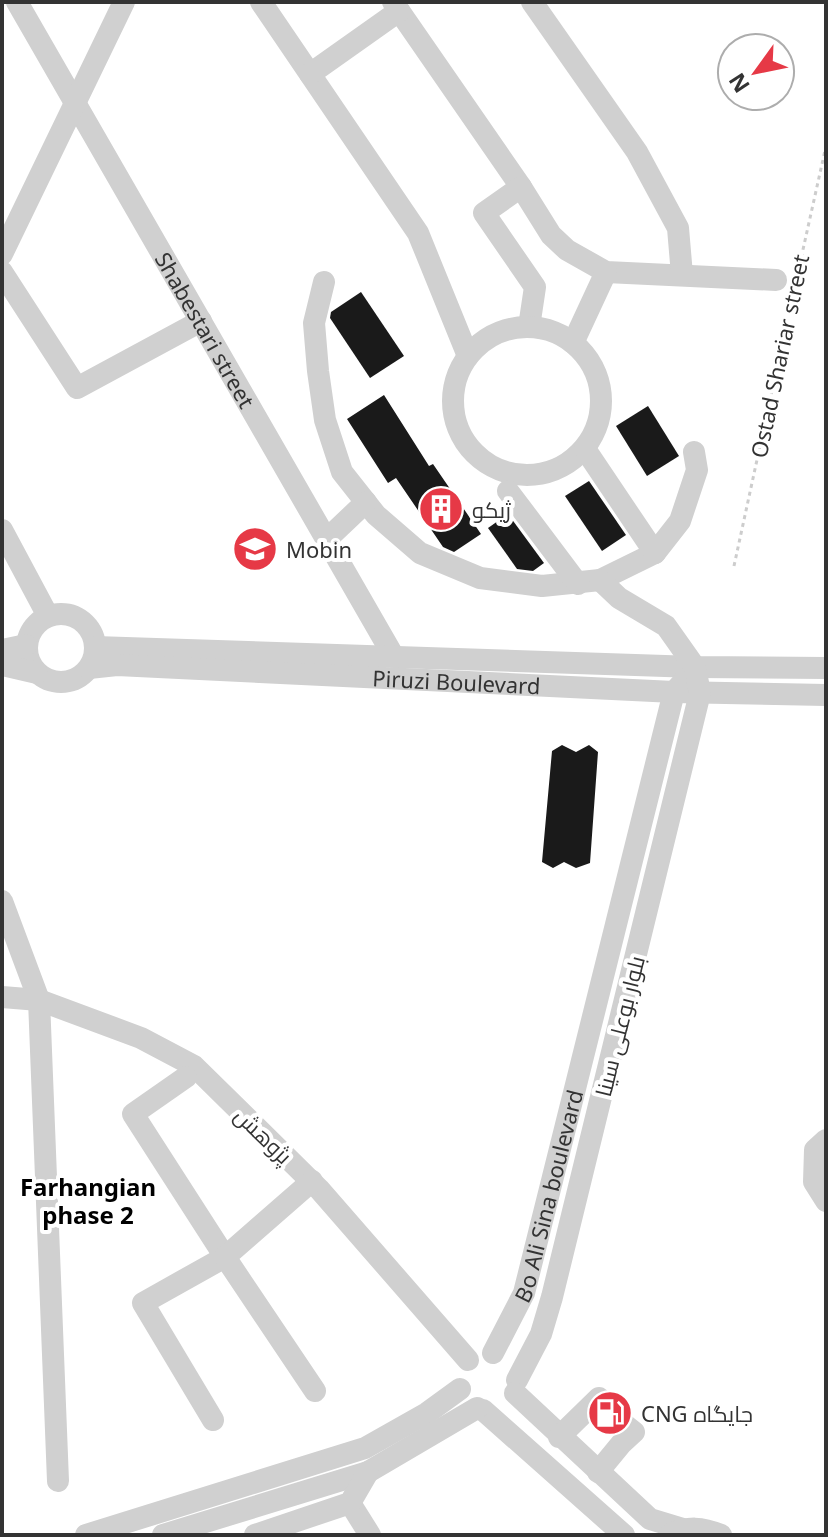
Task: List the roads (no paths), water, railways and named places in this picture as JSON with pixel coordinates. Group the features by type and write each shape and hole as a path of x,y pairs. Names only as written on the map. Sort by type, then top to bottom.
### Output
{"street":[{"name":"Shabestari street","path":"17,2 394,657"},
{"path":"2,254 124,2"},
{"path":"261,2 418,233 468,356"},
{"path":"534,4 637,152 678,228 682,275"},
{"path":"310,74 396,6 551,235 577,257 606,272 776,280"},
{"path":"521,187 484,213 535,287 529,327"},
{"path":"2,272 77,388 201,321"},
{"path":"573,343 606,272"},
{"path":"324,282 314,323 325,420 342,472 376,515 420,553 480,578 542,586 589,582 655,553 680,521 697,470 694,452"},
{"path":"529,327 553,331 573,343 594,371 602,405 597,429 585,449 565,466 542,475 516,475 492,467 472,451 458,429 453,404 456,379 468,356 485,340 506,330 529,327"},
{"path":"585,449 655,553"},
{"path":"508,491 589,582 666,626 695,667"},
{"path":"327,539 366,502"},
{"path":"2,530 48,616"},
{"path":"2,665 37,673 47,680 71,681 81,676 92,658 92,634 85,623 61,613 37,622 26,645 27,655 37,673"},
{"path":"2,650 26,645"},
{"name":"Piruzi Boulevard","path":"92,658 394,657 826,668"},
{"name":"Piruzi Boulevard","path":"92,658 117,665 674,692 826,695"},
{"name":"Bo Ali Sina boulevard","path":"493,1353 524,1293 674,692 695,667"},
{"name":"بلوار بوعلی سینا","path":"516,1386 541,1334 552,1297 700,693 695,667"},
{"path":"2,901 39,1000 58,1481"},
{"name":"پژوهش","path":"2,997 39,1000 141,1038 194,1066 312,1181 468,1360"},
{"path":"186,1077 133,1114 315,1391"},
{"path":"826,1140 815,1150 814,1182 826,1201"},
{"path":"213,1420 143,1303 225,1257 312,1181"},
{"path":"624,1535 480,1409 469,1404 460,1389 459,1378 468,1360 480,1353 493,1353 505,1358 513,1368 516,1386 559,1437 650,1519 676,1532 703,1528 721,1535"},
{"path":"163,1535 368,1472 480,1409 496,1409 507,1403 516,1386"},
{"path":"86,1535 365,1448 427,1413 460,1389"},
{"path":"559,1437 599,1398 610,1413 634,1432 598,1472"},
{"path":"255,1535 284,1531 350,1503 368,1472"},
{"path":"350,1503 370,1535"}],"place":[{"name":"ژیکو","path":"441,509"},
{"name":"Mobin","path":"255,549"},
{"name":"CNG جایگاه","path":"610,1413"}],"district":[{"name":"Farhangian phase 2","path":"88,1200"}]}
